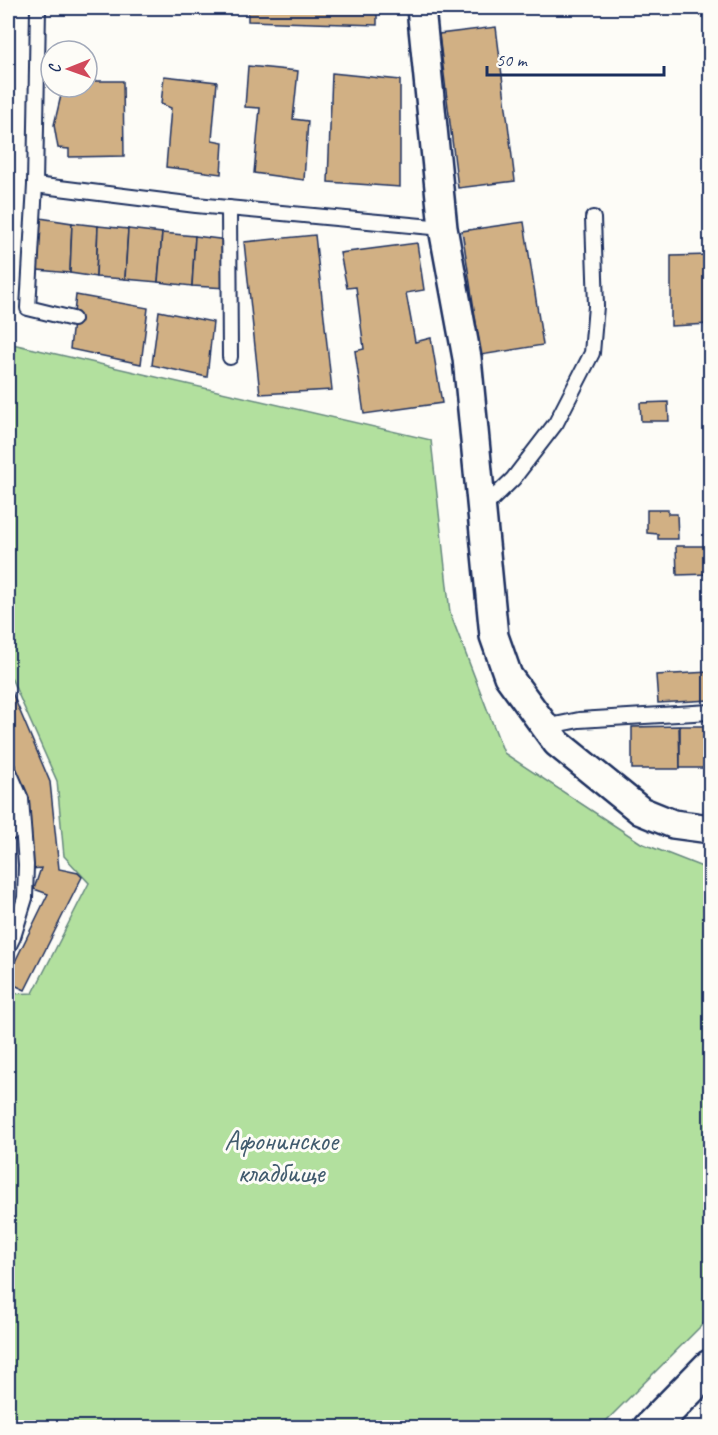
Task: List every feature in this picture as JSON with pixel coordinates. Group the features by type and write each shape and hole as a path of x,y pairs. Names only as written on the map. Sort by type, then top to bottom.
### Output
{"street":[{"path":"421,8 443,228 467,358 494,636 508,676 557,743 641,811 673,824 711,829"},
{"path":"650,1428 711,1368"}],"lane":[{"path":"38,8 35,185 28,308 73,319"},
{"path":"35,185 229,208 443,228"},
{"path":"229,208 230,357"},
{"path":"481,510 513,479 556,423 592,353 596,306 593,218"},
{"path":"545,727 579,720 711,712"},
{"path":"8,769 21,800 26,865 25,898 8,946"},
{"path":"8,833 23,828"}],"green space":[{"name":"Афонинское кладбище","path":"8,343 431,440 450,613 504,753 641,843 710,870 710,1317 600,1427 8,1427 8,994 33,993 89,883 64,856 57,781 8,671"}],"building":[{"path":"248,8 377,8 377,25 248,21"},
{"path":"496,27 515,181 458,188 439,34"},
{"path":"248,66 298,71 293,119 308,121 304,180 254,173 260,108 245,107"},
{"path":"332,73 400,80 400,187 328,182"},
{"path":"164,76 217,82 212,140 223,142 221,174 166,167 171,108 161,104"},
{"path":"99,81 123,81 124,156 69,157 69,149 58,148 54,125 60,99 99,99"},
{"path":"40,218 72,223 70,273 38,270"},
{"path":"524,222 543,345 481,355 462,231"},
{"path":"72,223 98,226 96,277 70,273"},
{"path":"98,226 128,229 125,279 96,277"},
{"path":"128,229 162,233 158,282 125,279"},
{"path":"162,233 195,236 192,286 158,282"},
{"path":"315,235 332,390 260,394 244,242"},
{"path":"195,236 227,240 227,288 192,286"},
{"path":"417,243 424,290 406,293 415,342 431,338 442,403 364,414 355,351 364,349 356,287 347,288 340,253"},
{"path":"710,255 710,324 671,326 671,256"},
{"path":"76,295 148,308 141,364 70,349"},
{"path":"159,311 213,322 207,377 152,365"},
{"path":"668,402 669,421 641,421 640,403"},
{"path":"647,510 668,510 668,514 677,514 678,539 658,539 658,534 647,533"},
{"path":"676,546 710,546 710,574 677,575"},
{"path":"709,672 710,700 658,703 656,675"},
{"path":"8,683 50,782 59,869 78,873 82,877 25,990 8,982 8,976 48,894 34,889 41,868 32,869 28,796 8,750"},
{"path":"679,726 680,769 632,769 632,727"},
{"path":"680,726 710,726 710,768 680,768"},
{"path":"8,846 12,870 8,919"}]}
